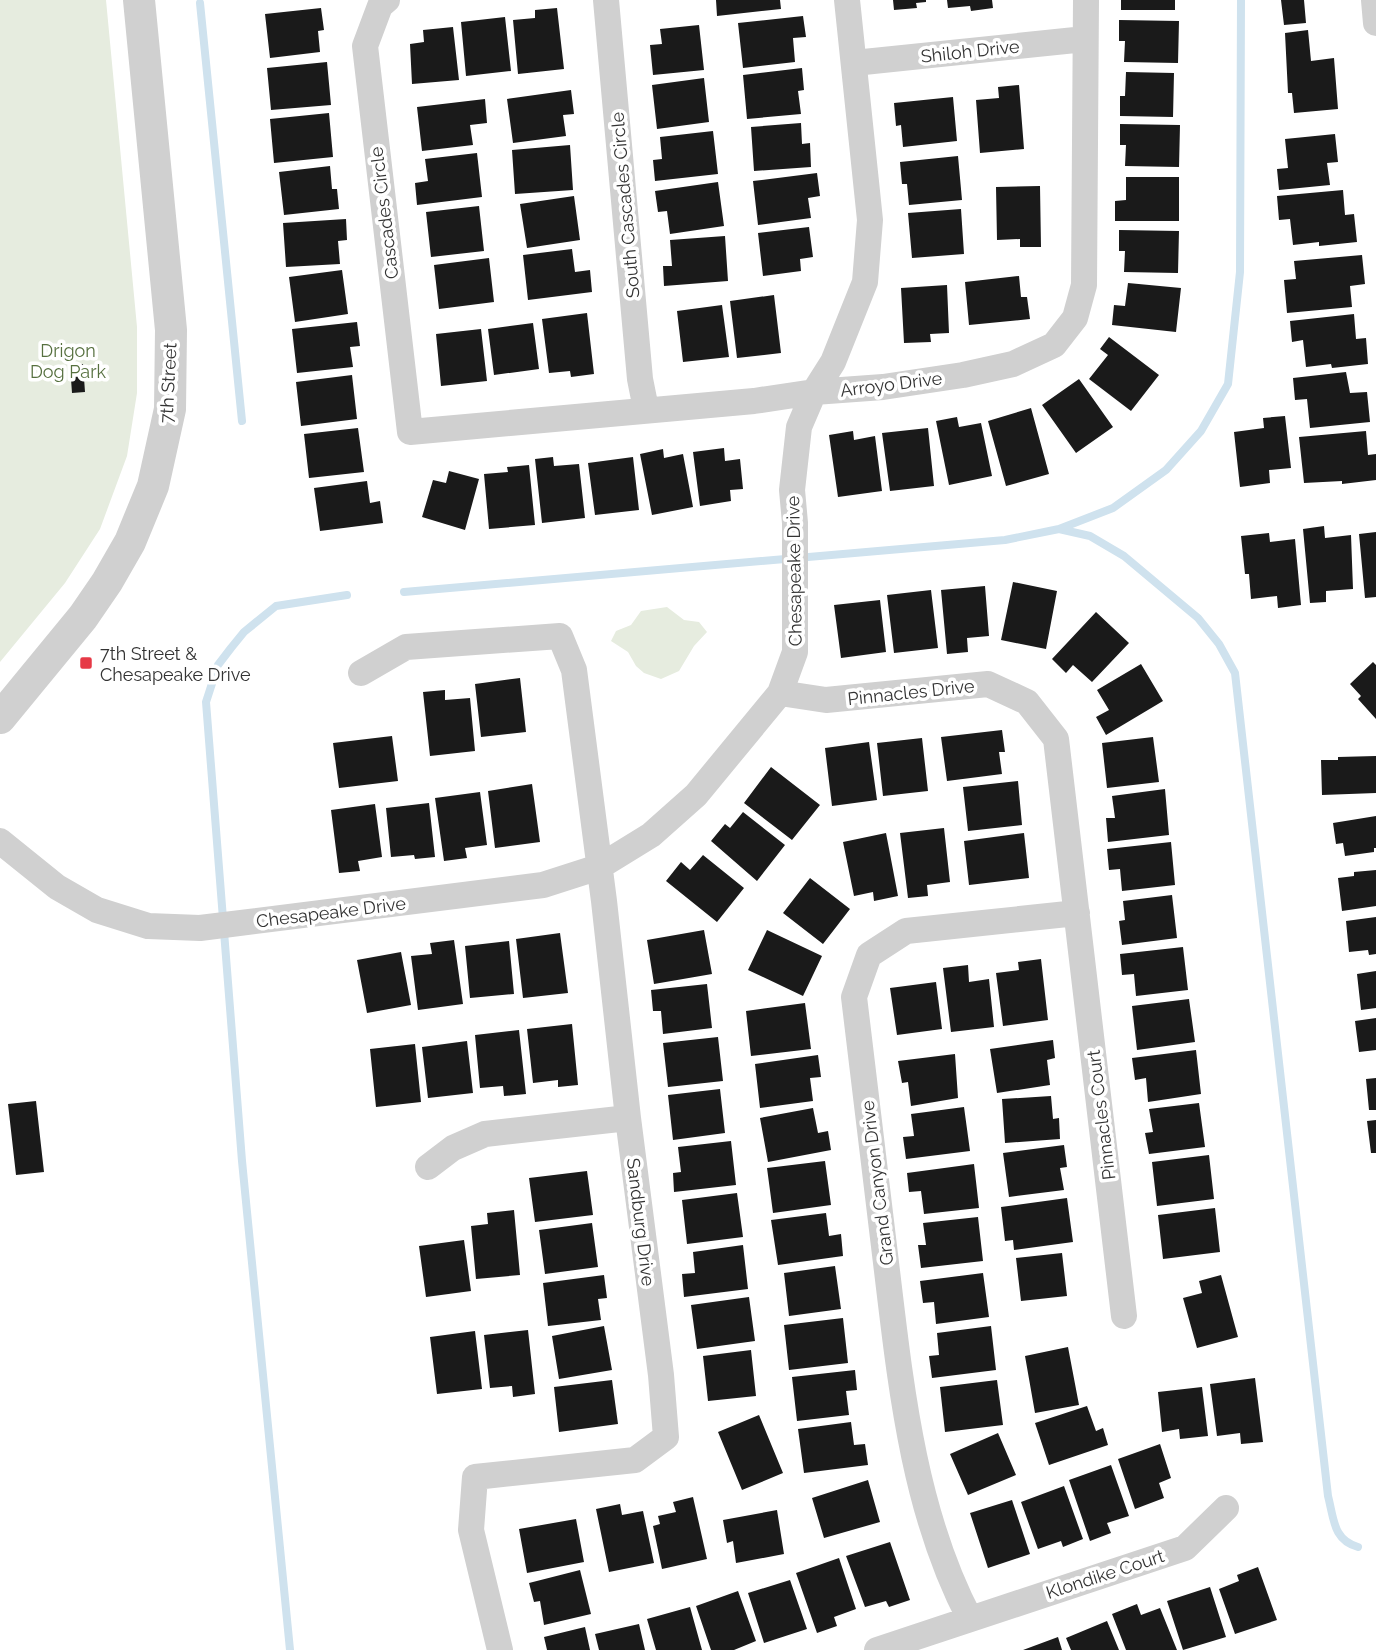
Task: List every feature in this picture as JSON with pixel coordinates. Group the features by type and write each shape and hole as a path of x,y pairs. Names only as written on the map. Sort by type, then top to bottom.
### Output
{"street":[{"name":"7th Street","path":"0,718 83,617 130,542 153,486 170,409 171,330 139,0"},
{"name":"Cascades Circle","path":"387,0 380,6 365,46 410,432"},
{"name":"South Cascades Circle","path":"606,0 640,379 646,409"},
{"name":"Chesapeake Drive","path":"0,841 57,887 97,910 148,926 200,928 543,885 600,867 651,835 696,795 779,693 796,652 795,523 792,490 799,427 814,392 833,362 865,282 870,220 847,0"},
{"name":"Arroyo Drive","path":"410,432 883,387 963,376 1013,364 1054,345 1075,318 1084,285 1086,0"},
{"path":"1374,0 1376,23"},
{"name":"Shiloh Drive","path":"855,62 1085,39"},
{"name":"Sandburg Drive","path":"361,673 406,647 560,636 574,670 661,1375 666,1437 635,1460 475,1477 471,1530 500,1650"},
{"name":"Pinnacles Drive","path":"779,693 825,700 988,684 1027,702 1056,738 1077,913"},
{"name":"Pinnacles Court","path":"1077,913 1124,1316"},
{"name":"Grand Canyon Drive","path":"971,1619 957,1594 926,1502 902,1396 854,997 869,955 906,931 1077,913"},
{"path":"428,1167 453,1148 485,1134 628,1118"},
{"name":"Klondike Court","path":"877,1650 1185,1548 1226,1508"}],"green space":[{"name":"Drigon Dog Park","path":"0,0 106,0 137,327 137,393 127,456 100,529 65,583 0,662"},
{"path":"667,607 684,620 699,622 707,632 694,646 679,671 661,679 644,673 636,666 628,652 611,641 616,631 631,625 641,611"}],"building":[{"path":"716,0 780,0 781,9 717,16"},
{"path":"893,0 926,2 916,3 917,8 894,10"},
{"path":"947,0 992,0 993,8 971,11 970,6 948,8"},
{"path":"1121,0 1175,0 1175,10 1121,10"},
{"path":"1281,0 1304,0 1306,23 1284,25"},
{"path":"321,8 324,30 318,31 320,52 270,58 265,14"},
{"path":"557,8 564,69 518,74 513,20 535,18 535,10"},
{"path":"803,16 806,37 793,38 795,62 743,68 738,23"},
{"path":"505,17 511,71 466,76 461,22"},
{"path":"1119,20 1179,21 1178,63 1124,62 1125,41 1119,41"},
{"path":"699,25 704,70 653,75 650,45 662,44 660,29"},
{"path":"453,27 459,80 412,84 410,44 424,42 423,30"},
{"path":"1308,30 1311,61 1334,58 1338,109 1294,113 1292,93 1288,93 1285,33"},
{"path":"327,62 331,105 271,110 267,68"},
{"path":"802,68 804,90 798,91 801,114 747,119 743,75"},
{"path":"1126,72 1174,73 1173,117 1120,116 1120,96 1125,96"},
{"path":"704,78 709,122 657,129 652,85"},
{"path":"1019,85 1024,149 980,153 976,100 999,98 998,87"},
{"path":"571,90 574,114 563,115 566,136 513,143 507,99"},
{"path":"953,97 957,141 903,147 901,125 896,126 894,103"},
{"path":"485,99 487,123 470,125 473,145 422,151 417,107"},
{"path":"329,113 333,157 274,163 270,119"},
{"path":"801,123 802,144 810,143 811,167 754,171 751,127"},
{"path":"1120,124 1180,125 1179,167 1125,166 1126,145 1120,145"},
{"path":"713,131 718,174 655,181 653,160 662,159 660,137"},
{"path":"1335,134 1338,162 1327,163 1330,185 1279,190 1277,169 1288,168 1285,139"},
{"path":"570,145 573,190 515,194 512,150"},
{"path":"477,153 482,197 417,205 415,183 428,181 425,159"},
{"path":"958,156 962,200 909,205 907,184 902,184 900,162"},
{"path":"330,166 332,189 337,189 339,209 284,215 279,172"},
{"path":"817,173 820,196 808,198 811,218 758,225 753,181"},
{"path":"1126,177 1179,177 1179,221 1115,221 1115,201 1126,200"},
{"path":"718,182 724,226 670,234 667,211 658,212 655,191"},
{"path":"1040,186 1041,247 1020,247 1020,239 997,240 996,187"},
{"path":"1343,190 1345,215 1354,214 1357,242 1319,246 1319,242 1293,245 1290,219 1279,220 1277,196"},
{"path":"574,196 580,240 527,248 520,204"},
{"path":"479,206 484,251 431,257 426,212"},
{"path":"961,209 964,254 912,258 908,213"},
{"path":"346,219 347,240 338,241 340,264 286,267 283,223"},
{"path":"809,227 813,257 800,259 801,271 763,276 758,233"},
{"path":"1119,230 1179,231 1178,273 1124,272 1125,251 1119,251"},
{"path":"725,236 728,281 664,286 663,266 672,266 670,240"},
{"path":"572,249 575,272 590,270 592,292 528,300 523,255"},
{"path":"1362,255 1365,284 1350,286 1352,307 1287,313 1284,280 1296,279 1294,261"},
{"path":"489,258 494,302 439,309 434,265"},
{"path":"342,270 348,314 295,322 289,277"},
{"path":"1019,276 1021,297 1027,297 1030,319 969,325 965,282"},
{"path":"1128,283 1181,288 1176,332 1112,325 1114,305 1125,306"},
{"path":"947,285 949,333 930,334 931,342 904,343 901,288"},
{"path":"774,295 781,353 737,358 730,301"},
{"path":"722,305 729,357 683,362 677,311"},
{"path":"587,313 594,374 571,377 570,371 549,373 542,319"},
{"path":"1354,314 1356,339 1366,338 1368,364 1332,368 1331,364 1306,367 1303,340 1292,342 1290,321"},
{"path":"357,322 360,346 350,347 353,367 297,373 292,329"},
{"path":"533,323 539,369 494,375 488,329"},
{"path":"481,329 487,381 441,386 436,334"},
{"path":"1109,337 1159,375 1131,411 1089,379 1108,355 1100,349"},
{"path":"83,364 85,392 72,393 70,365"},
{"path":"1346,372 1350,393 1367,392 1370,422 1310,428 1307,399 1295,400 1293,378"},
{"path":"352,375 357,419 301,426 296,382"},
{"path":"1079,379 1113,427 1076,453 1042,405"},
{"path":"1031,408 1049,474 1006,486 988,421"},
{"path":"1285,416 1291,468 1269,470 1270,483 1240,487 1234,432 1264,428 1263,418"},
{"path":"957,417 959,427 981,423 992,476 949,485 936,421"},
{"path":"358,428 364,472 309,478 304,434"},
{"path":"928,428 934,486 890,491 882,433"},
{"path":"853,431 854,440 875,436 882,491 838,497 829,435"},
{"path":"1366,431 1368,455 1376,454 1376,480 1342,484 1342,481 1304,483 1299,437"},
{"path":"724,448 725,461 740,459 743,489 730,490 731,501 700,506 693,452"},
{"path":"663,449 664,458 683,454 693,507 652,515 640,454"},
{"path":"553,457 554,466 579,464 585,518 542,523 535,459"},
{"path":"633,457 639,510 595,515 588,463"},
{"path":"529,465 535,525 489,529 484,474 508,472 507,467"},
{"path":"449,471 479,479 465,530 422,517 433,480 446,483"},
{"path":"367,481 370,503 380,501 383,523 320,531 314,488"},
{"path":"1324,526 1325,538 1351,535 1353,589 1326,591 1326,602 1310,603 1303,529"},
{"path":"1376,532 1376,597 1365,598 1359,534"},
{"path":"1269,533 1270,542 1295,539 1301,605 1278,608 1277,596 1251,599 1241,536"},
{"path":"1013,582 1057,591 1046,649 1001,640"},
{"path":"985,586 989,636 967,638 968,652 947,654 941,590"},
{"path":"931,590 938,648 894,653 887,595"},
{"path":"880,600 886,652 841,658 834,605"},
{"path":"1096,612 1129,643 1092,682 1073,665 1066,673 1052,659"},
{"path":"1373,662 1376,665 1376,719 1358,699 1361,696 1350,684"},
{"path":"1141,664 1163,701 1106,735 1096,717 1109,710 1097,690"},
{"path":"520,678 526,732 481,737 475,684"},
{"path":"445,690 445,700 470,698 475,751 430,756 423,692"},
{"path":"1002,730 1005,752 999,752 1002,774 947,781 941,737"},
{"path":"392,736 398,781 339,788 333,743"},
{"path":"1153,737 1159,782 1107,788 1102,743"},
{"path":"922,738 928,791 883,796 877,743"},
{"path":"869,742 877,800 832,806 825,748"},
{"path":"1376,756 1376,793 1322,795 1321,760"},
{"path":"771,767 820,805 792,840 744,803"},
{"path":"1018,781 1022,825 968,831 963,787"},
{"path":"532,784 540,842 495,848 488,791"},
{"path":"1165,789 1169,835 1108,842 1106,818 1115,818 1112,796"},
{"path":"480,792 487,845 465,848 467,858 444,861 435,798"},
{"path":"429,803 435,857 391,857 386,808"},
{"path":"375,804 382,857 358,861 360,871 339,873 331,810"},
{"path":"743,812 785,845 757,881 711,841 725,824 730,828"},
{"path":"1376,816 1374,852 1345,856 1343,843 1336,844 1333,823"},
{"path":"944,828 950,882 927,885 928,896 908,898 900,833"},
{"path":"886,833 898,896 874,901 873,892 854,896 843,842"},
{"path":"1024,833 1029,878 969,885 964,841"},
{"path":"1171,842 1175,885 1122,891 1120,869 1109,870 1107,849"},
{"path":"703,855 744,888 717,922 666,881 681,862 690,870"},
{"path":"1376,870 1376,906 1342,911 1338,878 1354,876 1354,872"},
{"path":"810,878 850,909 823,944 783,913"},
{"path":"1172,895 1177,938 1122,945 1119,921 1125,920 1123,901"},
{"path":"1376,917 1376,954 1369,955 1368,950 1349,952 1346,921"},
{"path":"704,930 712,974 654,984 647,940"},
{"path":"767,930 822,956 803,996 748,970"},
{"path":"560,933 568,993 523,998 516,939"},
{"path":"454,940 463,1004 418,1010 411,956 432,954 430,943"},
{"path":"509,941 514,994 470,998 465,946"},
{"path":"1183,947 1188,990 1136,996 1134,974 1122,975 1120,954"},
{"path":"401,952 411,1005 367,1013 357,960"},
{"path":"1041,959 1048,1020 1003,1026 996,973 1019,970 1018,962"},
{"path":"968,965 969,982 989,979 994,1027 951,1032 943,968"},
{"path":"1376,971 1376,1008 1361,1010 1357,974"},
{"path":"936,982 942,1029 897,1035 890,988"},
{"path":"707,984 712,1028 663,1034 661,1011 653,1011 651,990"},
{"path":"1189,999 1195,1042 1137,1050 1132,1006"},
{"path":"805,1003 811,1049 751,1056 746,1011"},
{"path":"1376,1018 1376,1050 1359,1052 1355,1021"},
{"path":"572,1024 578,1085 558,1087 558,1080 533,1083 527,1029"},
{"path":"519,1030 526,1094 504,1096 503,1086 480,1088 475,1035"},
{"path":"718,1037 723,1081 668,1087 663,1043"},
{"path":"1053,1040 1055,1058 1047,1060 1050,1085 997,1093 990,1049"},
{"path":"467,1041 473,1093 428,1098 422,1047"},
{"path":"415,1044 421,1102 376,1107 370,1049"},
{"path":"1196,1050 1201,1094 1148,1102 1146,1078 1135,1080 1132,1058"},
{"path":"955,1054 958,1098 911,1106 908,1082 902,1083 898,1061"},
{"path":"818,1055 821,1077 810,1078 813,1101 760,1108 755,1064"},
{"path":"1376,1078 1376,1110 1369,1110 1366,1079"},
{"path":"720,1089 725,1133 673,1140 668,1095"},
{"path":"1051,1096 1053,1119 1059,1118 1060,1139 1005,1143 1002,1099"},
{"path":"36,1101 44,1172 16,1175 8,1104"},
{"path":"1199,1103 1205,1147 1149,1154 1145,1133 1153,1132 1149,1109"},
{"path":"964,1107 970,1151 906,1159 903,1137 914,1136 911,1114"},
{"path":"813,1108 818,1133 828,1131 831,1150 768,1162 760,1118"},
{"path":"1376,1120 1376,1153 1371,1153 1367,1121"},
{"path":"731,1141 736,1185 674,1192 673,1173 681,1172 678,1147"},
{"path":"1064,1145 1067,1167 1060,1168 1064,1190 1009,1197 1003,1153"},
{"path":"1209,1155 1214,1199 1157,1206 1152,1162"},
{"path":"825,1161 831,1205 773,1213 767,1168"},
{"path":"974,1164 979,1208 924,1214 921,1191 909,1192 907,1173"},
{"path":"587,1171 593,1215 535,1222 529,1178"},
{"path":"737,1193 743,1237 687,1244 682,1200"},
{"path":"1067,1198 1073,1242 1014,1250 1013,1240 1005,1241 1001,1207"},
{"path":"1215,1208 1220,1252 1163,1259 1158,1215"},
{"path":"514,1210 520,1275 476,1279 471,1226 488,1224 487,1213"},
{"path":"826,1213 829,1236 841,1234 843,1256 778,1265 771,1220"},
{"path":"978,1217 983,1261 921,1268 918,1245 926,1245 923,1223"},
{"path":"592,1223 598,1267 545,1274 539,1230"},
{"path":"464,1240 471,1291 426,1297 419,1246"},
{"path":"743,1245 748,1289 684,1297 682,1274 695,1273 693,1252"},
{"path":"1062,1253 1067,1296 1021,1301 1016,1258"},
{"path":"835,1266 841,1309 789,1316 784,1273"},
{"path":"983,1273 989,1317 936,1324 934,1302 923,1303 920,1281"},
{"path":"604,1275 607,1298 598,1299 601,1320 548,1326 543,1283"},
{"path":"1221,1275 1238,1337 1197,1348 1183,1298 1202,1293 1199,1281"},
{"path":"749,1297 755,1341 697,1349 691,1305"},
{"path":"843,1318 848,1363 789,1370 784,1325"},
{"path":"604,1326 612,1370 559,1379 552,1336"},
{"path":"991,1326 996,1370 932,1378 929,1356 939,1355 937,1333"},
{"path":"528,1330 535,1394 513,1397 512,1386 490,1388 484,1335"},
{"path":"475,1331 482,1389 437,1394 430,1337"},
{"path":"1068,1347 1079,1405 1035,1413 1025,1356"},
{"path":"751,1350 756,1396 708,1401 703,1356"},
{"path":"855,1370 857,1390 846,1391 849,1415 797,1421 792,1377"},
{"path":"1255,1378 1263,1442 1241,1444 1240,1433 1217,1436 1210,1384"},
{"path":"612,1380 618,1424 559,1432 554,1387"},
{"path":"997,1380 1003,1425 945,1432 940,1387"},
{"path":"1202,1387 1208,1436 1180,1439 1179,1429 1162,1432 1158,1392"},
{"path":"1087,1406 1096,1431 1103,1428 1108,1445 1049,1465 1035,1423"},
{"path":"759,1415 783,1473 742,1490 718,1432"},
{"path":"851,1422 854,1445 865,1444 868,1465 804,1473 798,1429"},
{"path":"998,1433 1016,1475 968,1495 950,1454"},
{"path":"1160,1444 1171,1478 1159,1483 1164,1498 1135,1509 1118,1459"},
{"path":"1111,1465 1129,1516 1107,1523 1111,1533 1090,1541 1069,1480"},
{"path":"868,1480 880,1522 824,1538 812,1498"},
{"path":"1064,1486 1083,1539 1063,1547 1061,1541 1038,1549 1021,1502"},
{"path":"693,1497 707,1559 662,1569 653,1526 660,1524 658,1516 676,1512 673,1502"},
{"path":"1012,1500 1030,1554 988,1568 970,1513"},
{"path":"620,1504 622,1515 643,1511 654,1563 609,1572 596,1509"},
{"path":"777,1510 784,1554 736,1563 733,1541 727,1543 723,1520"},
{"path":"576,1519 584,1562 527,1573 519,1529"},
{"path":"890,1542 910,1600 889,1607 886,1601 865,1607 846,1556"},
{"path":"839,1558 856,1609 834,1617 837,1626 817,1633 796,1573"},
{"path":"1258,1567 1277,1620 1235,1634 1219,1589 1239,1581 1237,1575"},
{"path":"580,1570 591,1614 544,1625 540,1601 534,1602 529,1583"},
{"path":"790,1580 807,1629 764,1643 748,1593"},
{"path":"1210,1587 1226,1637 1183,1650 1167,1601"},
{"path":"738,1591 756,1641 734,1650 711,1650 696,1606"},
{"path":"1137,1604 1141,1615 1160,1608 1177,1650 1126,1650 1112,1614"},
{"path":"690,1607 702,1650 656,1650 647,1619"},
{"path":"1107,1621 1119,1650 1071,1650 1066,1638"},
{"path":"639,1624 645,1650 599,1650 595,1634"},
{"path":"585,1627 590,1650 547,1650 544,1637"},
{"path":"1058,1637 1062,1650 1023,1650"}],"waterway":[{"path":"404,592 1005,540 1059,529 1113,508 1166,470 1201,431 1228,384 1240,272 1241,0"},
{"path":"200,3 242,421"},
{"path":"1059,529 1090,536 1124,556 1198,618 1219,644 1235,673 1328,1496 1339,1534 1358,1547"},
{"path":"290,1650 242,1161 206,702 218,665 244,632 276,606 347,595"}],"place":[{"name":"7th Street & Chesapeake Drive","path":"86,663"}]}
